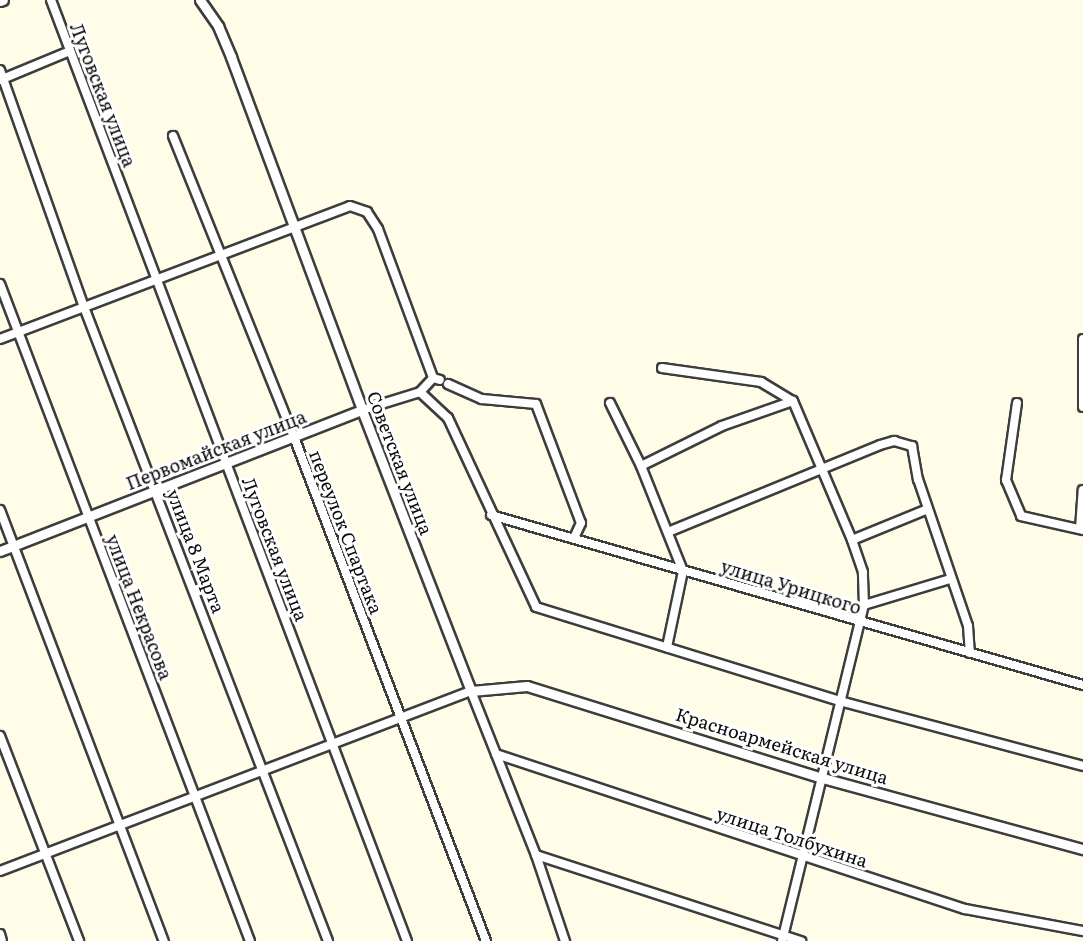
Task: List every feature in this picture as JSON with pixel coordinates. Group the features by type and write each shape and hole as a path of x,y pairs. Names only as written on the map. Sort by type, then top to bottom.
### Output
{"street":[{"name":"Луговская улица","path":"51,0 407,941"},
{"name":"Советская улица","path":"200,0 218,26 295,226 362,410 536,855 565,941"},
{"path":"1,79 70,51"},
{"name":"улица 8 Марта","path":"0,70 1,79 84,307 157,490 328,941"},
{"name":"переулок Спартака","path":"172,136 221,252 249,332 294,437 486,941"},
{"name":"Первомайская улица","path":"0,551 362,410 420,392 436,379 378,229 367,212 350,206 295,226"},
{"path":"0,339 221,252 295,226"},
{"name":"улица Некрасова","path":"0,284 250,941"},
{"path":"1082,406 1083,339"},
{"path":"662,368 761,382 793,401 821,472 852,540 863,572 864,605 843,702 783,938"},
{"path":"448,384 482,399 536,404 581,523 574,538"},
{"path":"420,392 448,418 491,515 536,607 843,702 1083,766"},
{"path":"641,466 722,426 793,401"},
{"path":"610,403 641,466 684,571 667,647"},
{"path":"1017,403 1006,480 1021,516 1082,530 1083,490"},
{"path":"668,532 894,441 912,446 928,509 950,579 968,626 970,653"},
{"path":"852,540 928,509"},
{"path":"0,510 164,941"},
{"name":"улица Урицкого","path":"491,515 860,624 1083,685"},
{"path":"864,605 950,579"},
{"name":"Красноармейская улица","path":"471,692 527,686 823,778 1083,849"},
{"path":"0,871 471,692"},
{"path":"0,736 79,941"},
{"name":"улица Толбухина","path":"496,754 965,909 1083,931"},
{"path":"536,855 783,938 801,941"},
{"path":"0,934 2,941"}]}
